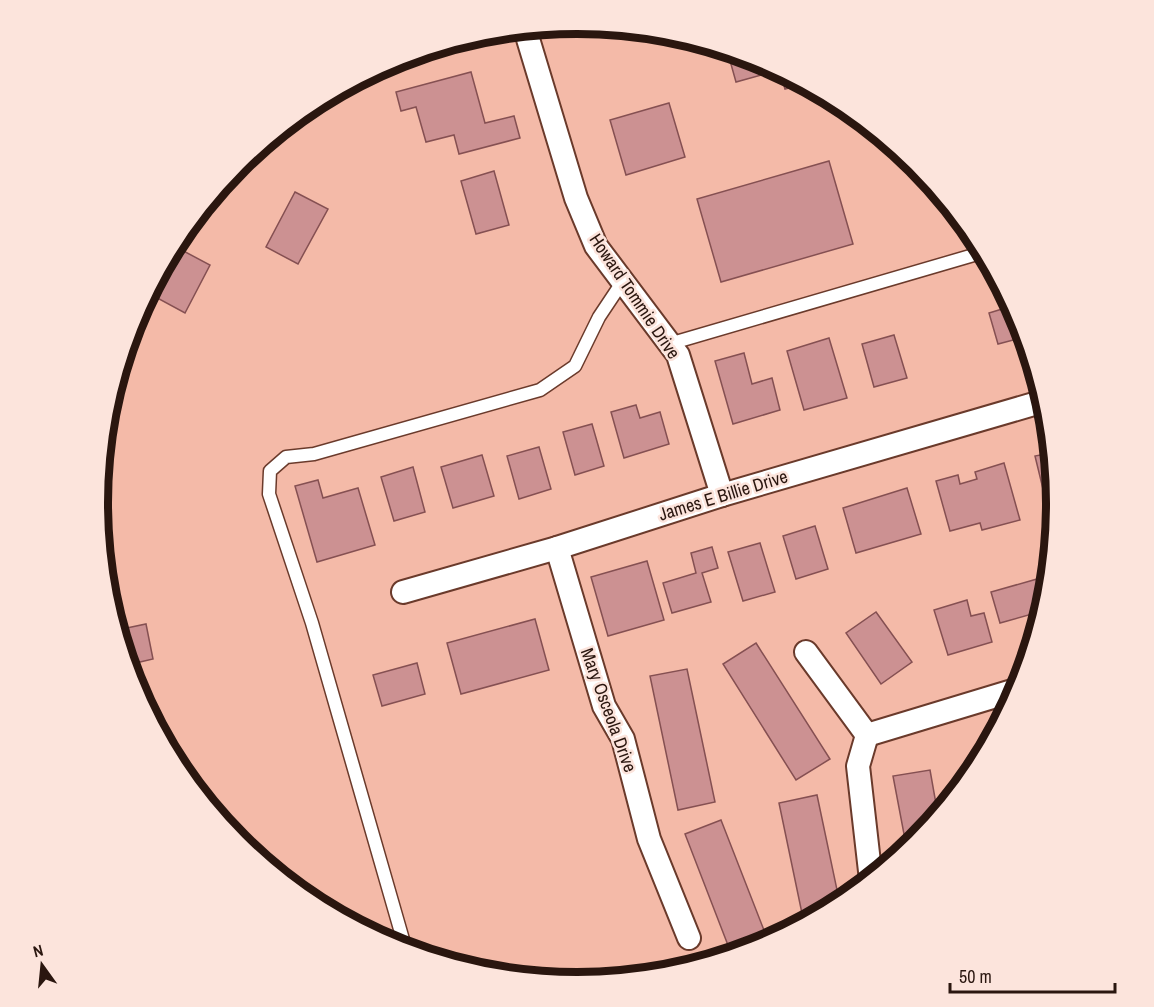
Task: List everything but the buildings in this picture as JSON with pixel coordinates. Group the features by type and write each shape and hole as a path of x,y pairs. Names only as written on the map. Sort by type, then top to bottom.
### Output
{"street":[{"name":"Howard Tommie Drive","path":"528,38 576,198 596,246 678,355 722,495"},
{"name":"James E Billie Drive","path":"403,592 1035,403"},
{"name":"Mary Osceola Drive","path":"556,548 604,706 623,739 650,839 689,938"},
{"path":"806,652 867,735"},
{"path":"867,735 1006,693"},
{"path":"867,735 858,766 870,870"}],"lane":[{"path":"669,344 974,255"},
{"path":"403,939 312,623 269,494 270,471 286,457 314,454 540,390 575,366 599,317 623,281"}]}
